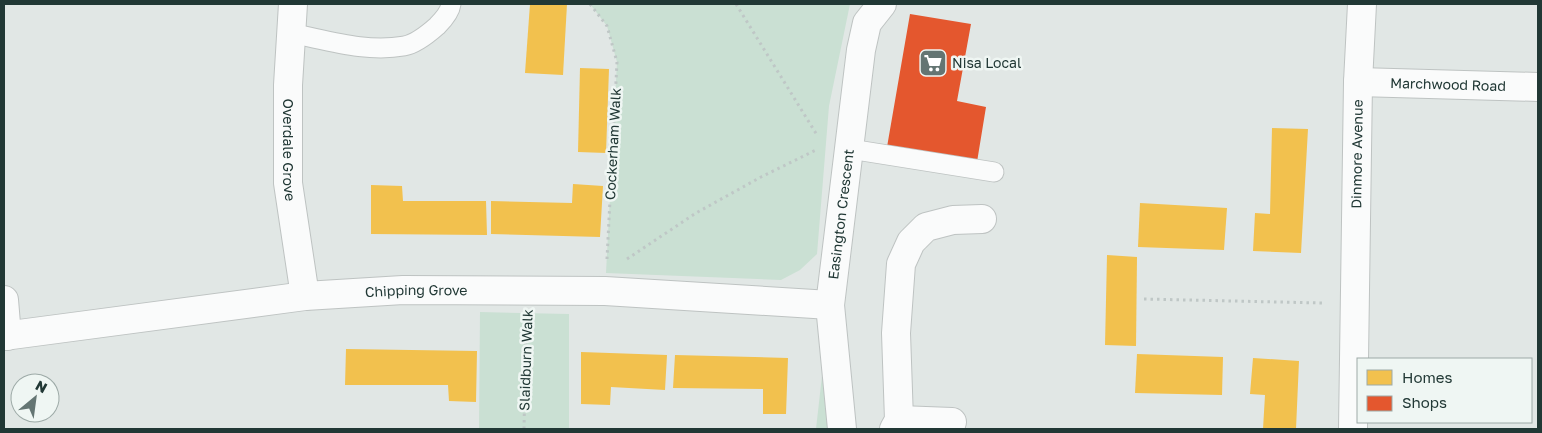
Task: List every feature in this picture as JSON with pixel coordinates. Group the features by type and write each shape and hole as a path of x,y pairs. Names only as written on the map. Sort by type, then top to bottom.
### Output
{"street":[{"name":"Overdale Grove","path":"293,4 288,85 288,183 304,296"},
{"name":"Easington Crescent","path":"842,429 830,305 861,50 867,22 882,4"},
{"name":"Dinmore Avenue","path":"1353,429 1358,82 1362,4"},
{"name":"Marchwood Road","path":"1358,82 1538,86"},
{"path":"952,422 897,424 896,333 901,264 911,242 926,227 953,220 982,219"},
{"name":"Chipping Grove","path":"5,336 304,296 403,290 527,291 606,282 830,305"},
{"path":"4,300 5,336"}],"lane":[{"path":"290,32 362,47 406,46 427,36 450,9 450,4"},
{"path":"850,149 994,172"}],"path":[{"name":"Cockerham Walk","path":"590,4 607,26 617,62 606,282"},
{"path":"736,4 818,138"},
{"path":"606,282 696,213 761,177 824,147 846,182"},
{"name":"Slaidburn Walk","path":"524,429 527,291"},
{"path":"1144,299 1355,304"}],"green space":[{"path":"590,4 850,4 829,106 817,254 800,270 781,280 606,273 617,62 607,26"},
{"path":"830,305 835,429 816,429"},
{"path":"480,312 569,314 569,429 479,429"}],"building: Homes":[{"path":"530,4 567,4 563,75 525,73"},
{"path":"580,68 609,69 606,153 578,152"},
{"path":"1272,128 1308,129 1301,253 1253,251 1255,213 1270,214"},
{"path":"573,184 603,186 600,237 491,234 491,201 572,203"},
{"path":"371,185 402,186 403,201 486,201 487,235 371,234"},
{"path":"1140,203 1227,208 1224,250 1138,247"},
{"path":"1107,255 1137,257 1136,346 1105,345"},
{"path":"346,349 477,351 476,402 449,401 448,385 345,385"},
{"path":"581,352 667,355 665,390 611,387 610,405 581,404"},
{"path":"1137,354 1223,357 1222,395 1135,393"},
{"path":"675,355 788,358 786,414 763,414 763,389 673,388"},
{"path":"1253,358 1299,361 1296,429 1263,429 1265,395 1250,394"}],"building: Shops":[{"name":"Nisa Local","path":"910,14 971,24 957,101 986,107 977,162 887,147"}],"place":[{"name":"Nisa Local","path":"933,63"}]}
